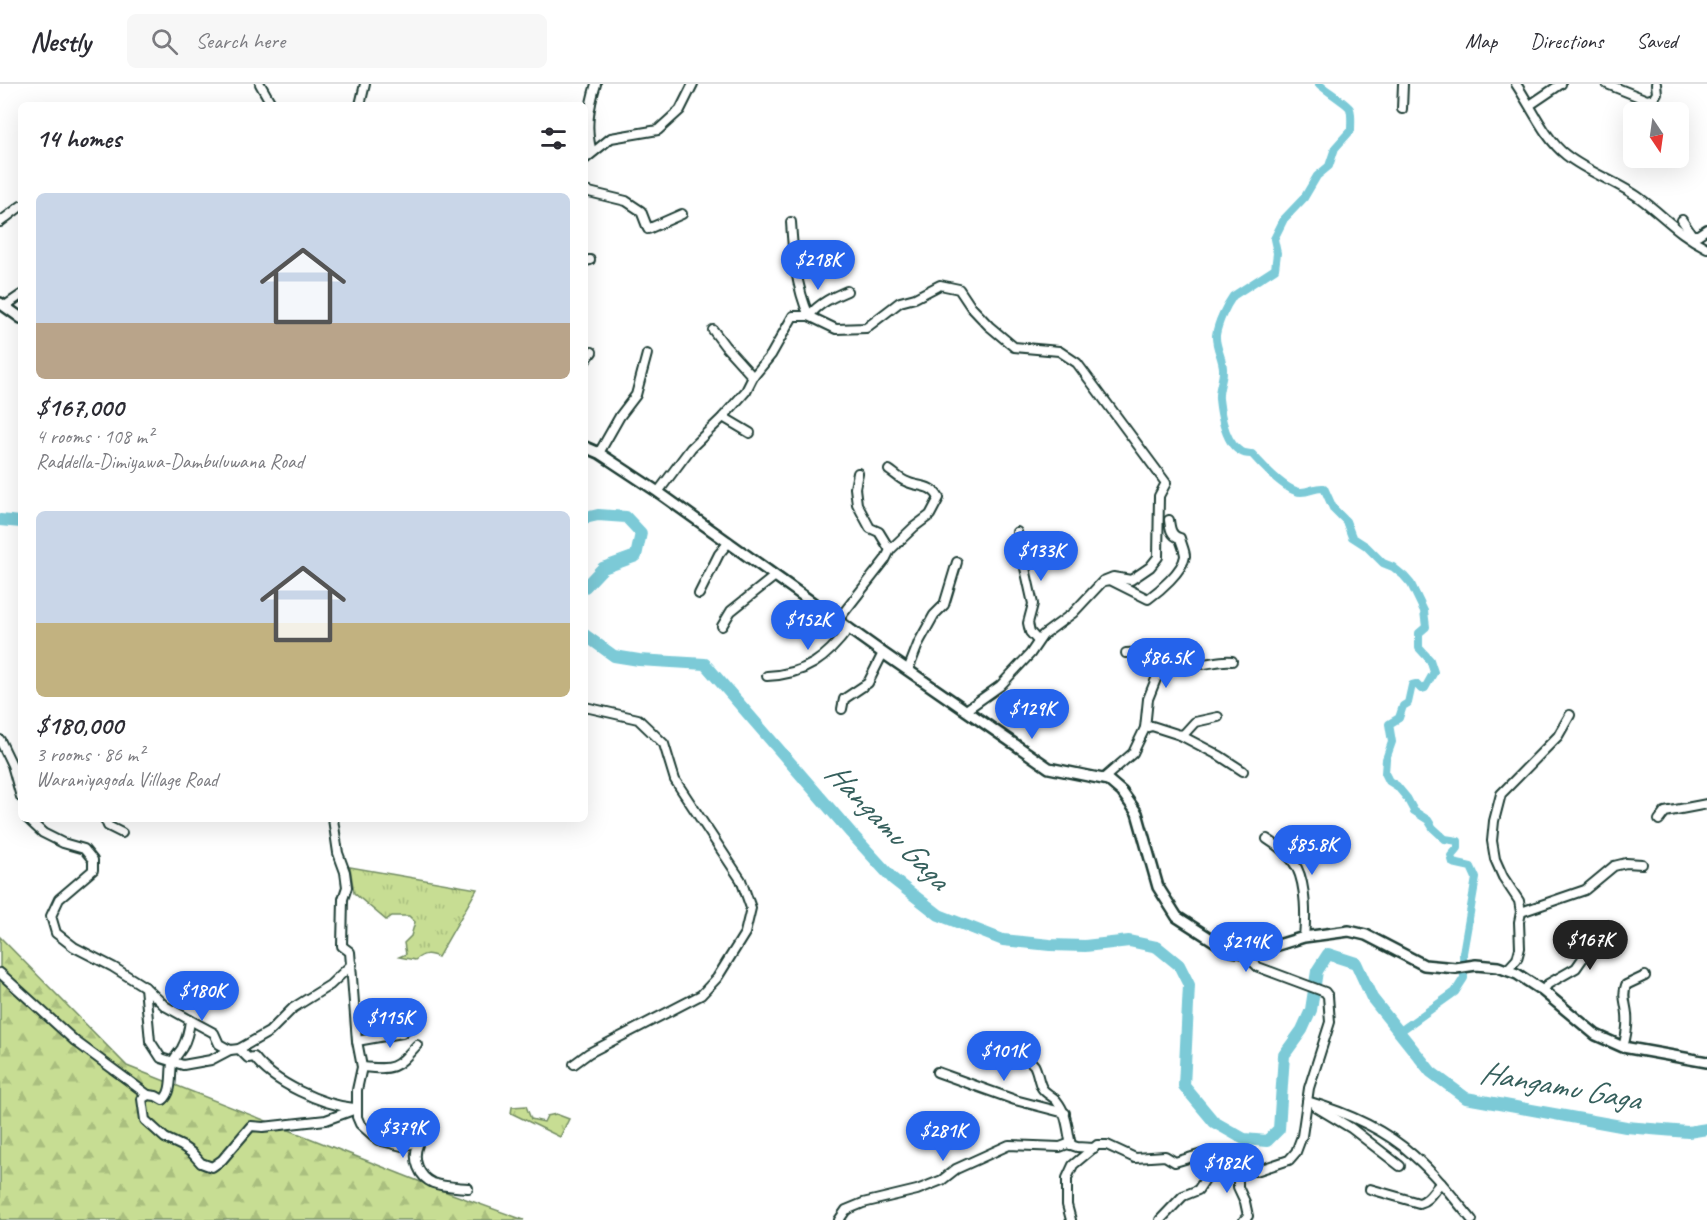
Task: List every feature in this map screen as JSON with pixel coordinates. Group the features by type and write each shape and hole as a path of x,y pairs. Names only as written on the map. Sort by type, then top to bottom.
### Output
{"street":[{"path":"260,84 270,102"},
{"path":"361,102 365,84"},
{"path":"592,152 588,136 590,104 596,84"},
{"path":"588,156 612,138 658,130 680,110 693,84"},
{"path":"1402,109 1403,84"},
{"path":"1516,84 1553,143 1565,155 1597,176 1639,198 1676,230 1707,248"},
{"path":"1530,105 1561,84"},
{"path":"1607,84 1647,100 1654,98 1657,93 1656,84"},
{"path":"588,193 626,201 641,212 648,229 682,214"},
{"path":"0,222 18,208"},
{"path":"1682,220 1692,235 1698,236 1707,229"},
{"path":"791,222 793,255 802,300 809,316"},
{"path":"658,492 691,448 746,391 771,355 793,316 809,316 836,329 866,328 900,302 915,298 940,285 959,289 983,320 1014,347 1059,351 1077,363 1166,483 1159,496 1158,557 1150,567 1131,580 1113,577 1103,581 1073,613 1043,634 1030,654 1000,686 966,710"},
{"path":"809,316 827,300 847,291"},
{"path":"18,296 3,304 18,316"},
{"path":"713,330 753,378"},
{"path":"588,357 592,352"},
{"path":"599,453 620,416 636,395 647,354"},
{"path":"723,417 750,433"},
{"path":"588,448 599,453 658,492 1049,768 1108,780 1122,792 1137,813 1158,887 1177,917 1222,946 1244,953 1304,937 1349,931 1366,935 1424,965 1456,968 1476,964 1498,966 1517,974 1543,991 1596,1035 1623,1047 1707,1062"},
{"path":"838,620 885,560 890,550 930,515 939,498 930,488 906,482 890,470"},
{"path":"858,473 855,488 857,504 870,528 879,532 890,550"},
{"path":"1103,581 1110,580 1148,599 1159,592 1180,567 1185,555 1180,538 1170,530 1169,520"},
{"path":"1017,532 1033,604 1028,622 1030,632 1038,641"},
{"path":"699,594 719,554 729,542"},
{"path":"908,670 924,633 934,615 944,605 957,562"},
{"path":"722,626 731,611 775,576"},
{"path":"767,676 789,675 816,662 834,648 849,628"},
{"path":"1103,779 1133,753 1145,728 1148,699 1160,669 1180,648 1193,664 1232,661"},
{"path":"842,709 844,699 868,683 883,653"},
{"path":"1126,653 1140,653 1157,676"},
{"path":"574,1064 589,1053 701,995 717,978 745,933 751,908 741,880 675,780 664,744 638,719 588,708"},
{"path":"1508,970 1517,959 1520,948 1521,912 1519,902 1495,859 1492,841 1496,812 1501,794 1558,736 1570,715"},
{"path":"1180,735 1184,734 1195,722 1218,717"},
{"path":"1145,728 1152,726 1180,735 1243,771"},
{"path":"0,740 12,765 18,786"},
{"path":"1659,820 1665,813 1707,804"},
{"path":"31,822 43,833 63,843 84,849 93,860 93,870 59,899 51,916 56,933 74,947 145,987 165,1006 214,1033 219,1044 230,1050"},
{"path":"106,822 108,826 122,833"},
{"path":"333,822 338,853 345,872 347,887 343,899 342,946 350,952 352,964 357,1041 362,1067 356,1109 360,1124 378,1140 402,1146 415,1143 418,1145 415,1152 416,1163 425,1177 433,1183 468,1188"},
{"path":"1267,839 1278,846 1297,868 1305,903 1304,937"},
{"path":"1521,912 1585,890 1614,866 1626,863 1642,864"},
{"path":"1543,991 1548,984 1576,968 1606,925"},
{"path":"1071,1220 1067,1178 1073,1165 1097,1145 1107,1145 1134,1158 1165,1156 1174,1162 1202,1154 1220,1160 1235,1171 1256,1171 1289,1160 1296,1152 1302,1136 1309,1088 1330,1022 1328,996 1325,992 1258,967 1244,953"},
{"path":"145,987 150,1041 161,1058 183,1065 211,1060 230,1050 239,1049 269,1032 293,1008 330,986 352,964"},
{"path":"0,973 75,1041 147,1095 163,1100 167,1097 173,1074 172,1063 184,1046 189,1033 190,1020"},
{"path":"1623,1047 1627,1012 1624,1005 1624,991 1626,985 1645,976"},
{"path":"357,1041 402,1033 411,1025"},
{"path":"362,1067 389,1069 400,1062 417,1045"},
{"path":"239,1049 248,1058 254,1057 261,1067 289,1085 322,1101 356,1109"},
{"path":"988,1060 1003,1058 1027,1060 1034,1065 1043,1089 1055,1098 1065,1113 1069,1124 1071,1145"},
{"path":"937,1072 1015,1100 1065,1113"},
{"path":"147,1095 142,1099 145,1120 165,1138 182,1146 201,1163 212,1167 222,1160 251,1125 263,1127 326,1120 356,1109"},
{"path":"1307,1101 1351,1128 1400,1166"},
{"path":"1307,1101 1336,1109 1386,1134 1414,1155 1472,1220"},
{"path":"839,1220 846,1210 863,1203 917,1190 942,1180 956,1169 1009,1145 1060,1147 1068,1144 1094,1148"},
{"path":"1160,1220 1183,1196 1198,1190 1220,1160"},
{"path":"1235,1171 1248,1216 1244,1220"},
{"path":"1370,1189 1419,1203 1430,1197 1441,1183"}],"green space":[{"path":"350,867 477,889 438,957 426,954 415,960 399,957 406,954 404,943 411,936 415,922 409,916 392,916 386,920 354,893"},
{"path":"0,937 127,1066 441,1190 524,1220 0,1220"},
{"path":"526,1106 531,1119 544,1122 547,1116 556,1114 569,1119 560,1137 511,1113 512,1107"}],"waterway":[{"path":"1319,84 1350,109 1351,130 1335,148 1329,166 1317,176 1304,198 1284,219 1274,239 1277,253 1275,269 1233,296 1225,309 1216,335 1223,367 1219,399 1221,416 1231,442 1243,453 1252,454 1275,477 1295,491 1304,492 1324,488 1333,508 1346,521 1352,537 1366,546 1383,563 1393,567 1404,576 1411,584 1424,611 1426,627 1419,633 1419,648 1430,660 1434,672 1425,688 1421,689 1416,684 1412,685 1408,703 1403,706 1399,718 1389,724 1392,742 1386,759 1385,773 1389,781 1397,786 1407,798 1414,811 1428,820 1445,839 1458,841 1458,848 1451,856 1453,863 1471,867 1476,878 1463,953 1464,978 1455,992 1399,1032"},
{"name":"Hangamu Gaga","path":"588,517 598,515 626,517 641,533 636,556 603,568 588,584"},
{"name":"Hangamu Gaga","path":"0,520 18,522"},
{"name":"Hangamu Gaga","path":"588,637 614,656 705,664 893,879 939,915 1003,940 1085,946 1129,941 1157,947 1179,965 1189,985 1184,1086 1214,1122 1244,1139 1267,1141 1279,1129 1284,1055 1302,1030 1311,1010 1317,971 1328,954 1356,963 1372,998 1431,1072 1466,1098 1626,1127 1688,1132 1707,1129"}]}
